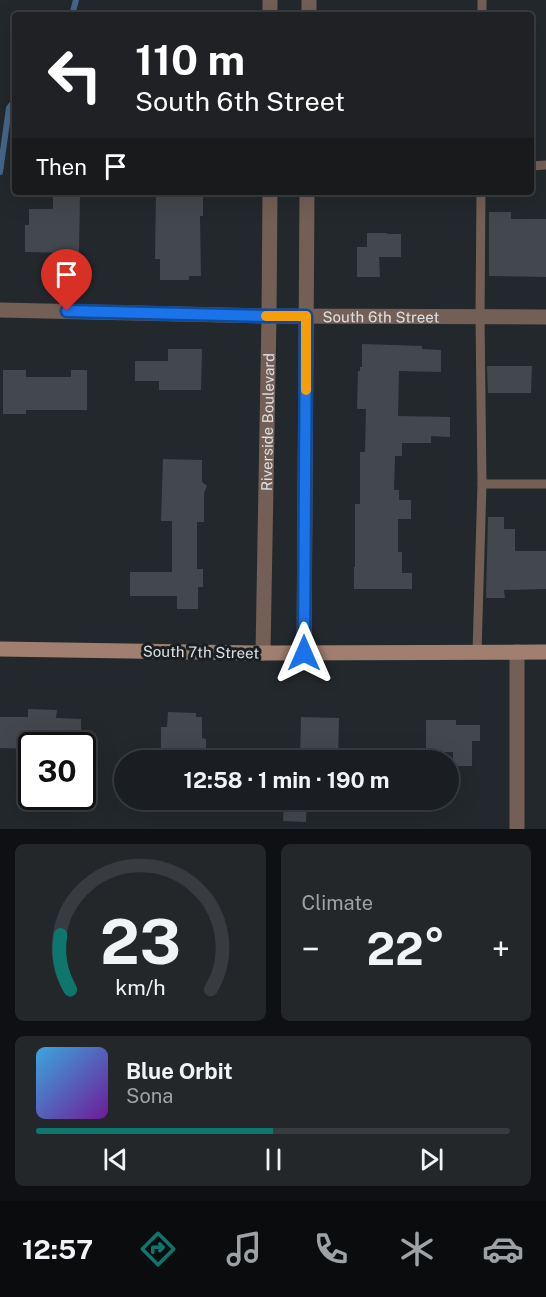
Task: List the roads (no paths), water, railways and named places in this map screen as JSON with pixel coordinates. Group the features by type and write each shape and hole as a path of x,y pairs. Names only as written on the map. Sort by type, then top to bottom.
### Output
{"main road":[{"name":"South 7th Street","path":"0,649 263,653 546,652"}],"street":[{"name":"Riverside Boulevard","path":"263,653 270,195"},
{"path":"304,653 308,195"},
{"name":"South 6th Street","path":"0,310 269,316 546,317"},
{"path":"517,652 517,829"}],"lane":[{"path":"477,652 482,484 481,195"},
{"path":"482,484 546,484"}],"waterway":[{"path":"73,12 76,0"},
{"path":"0,172 9,108 12,104"}]}
